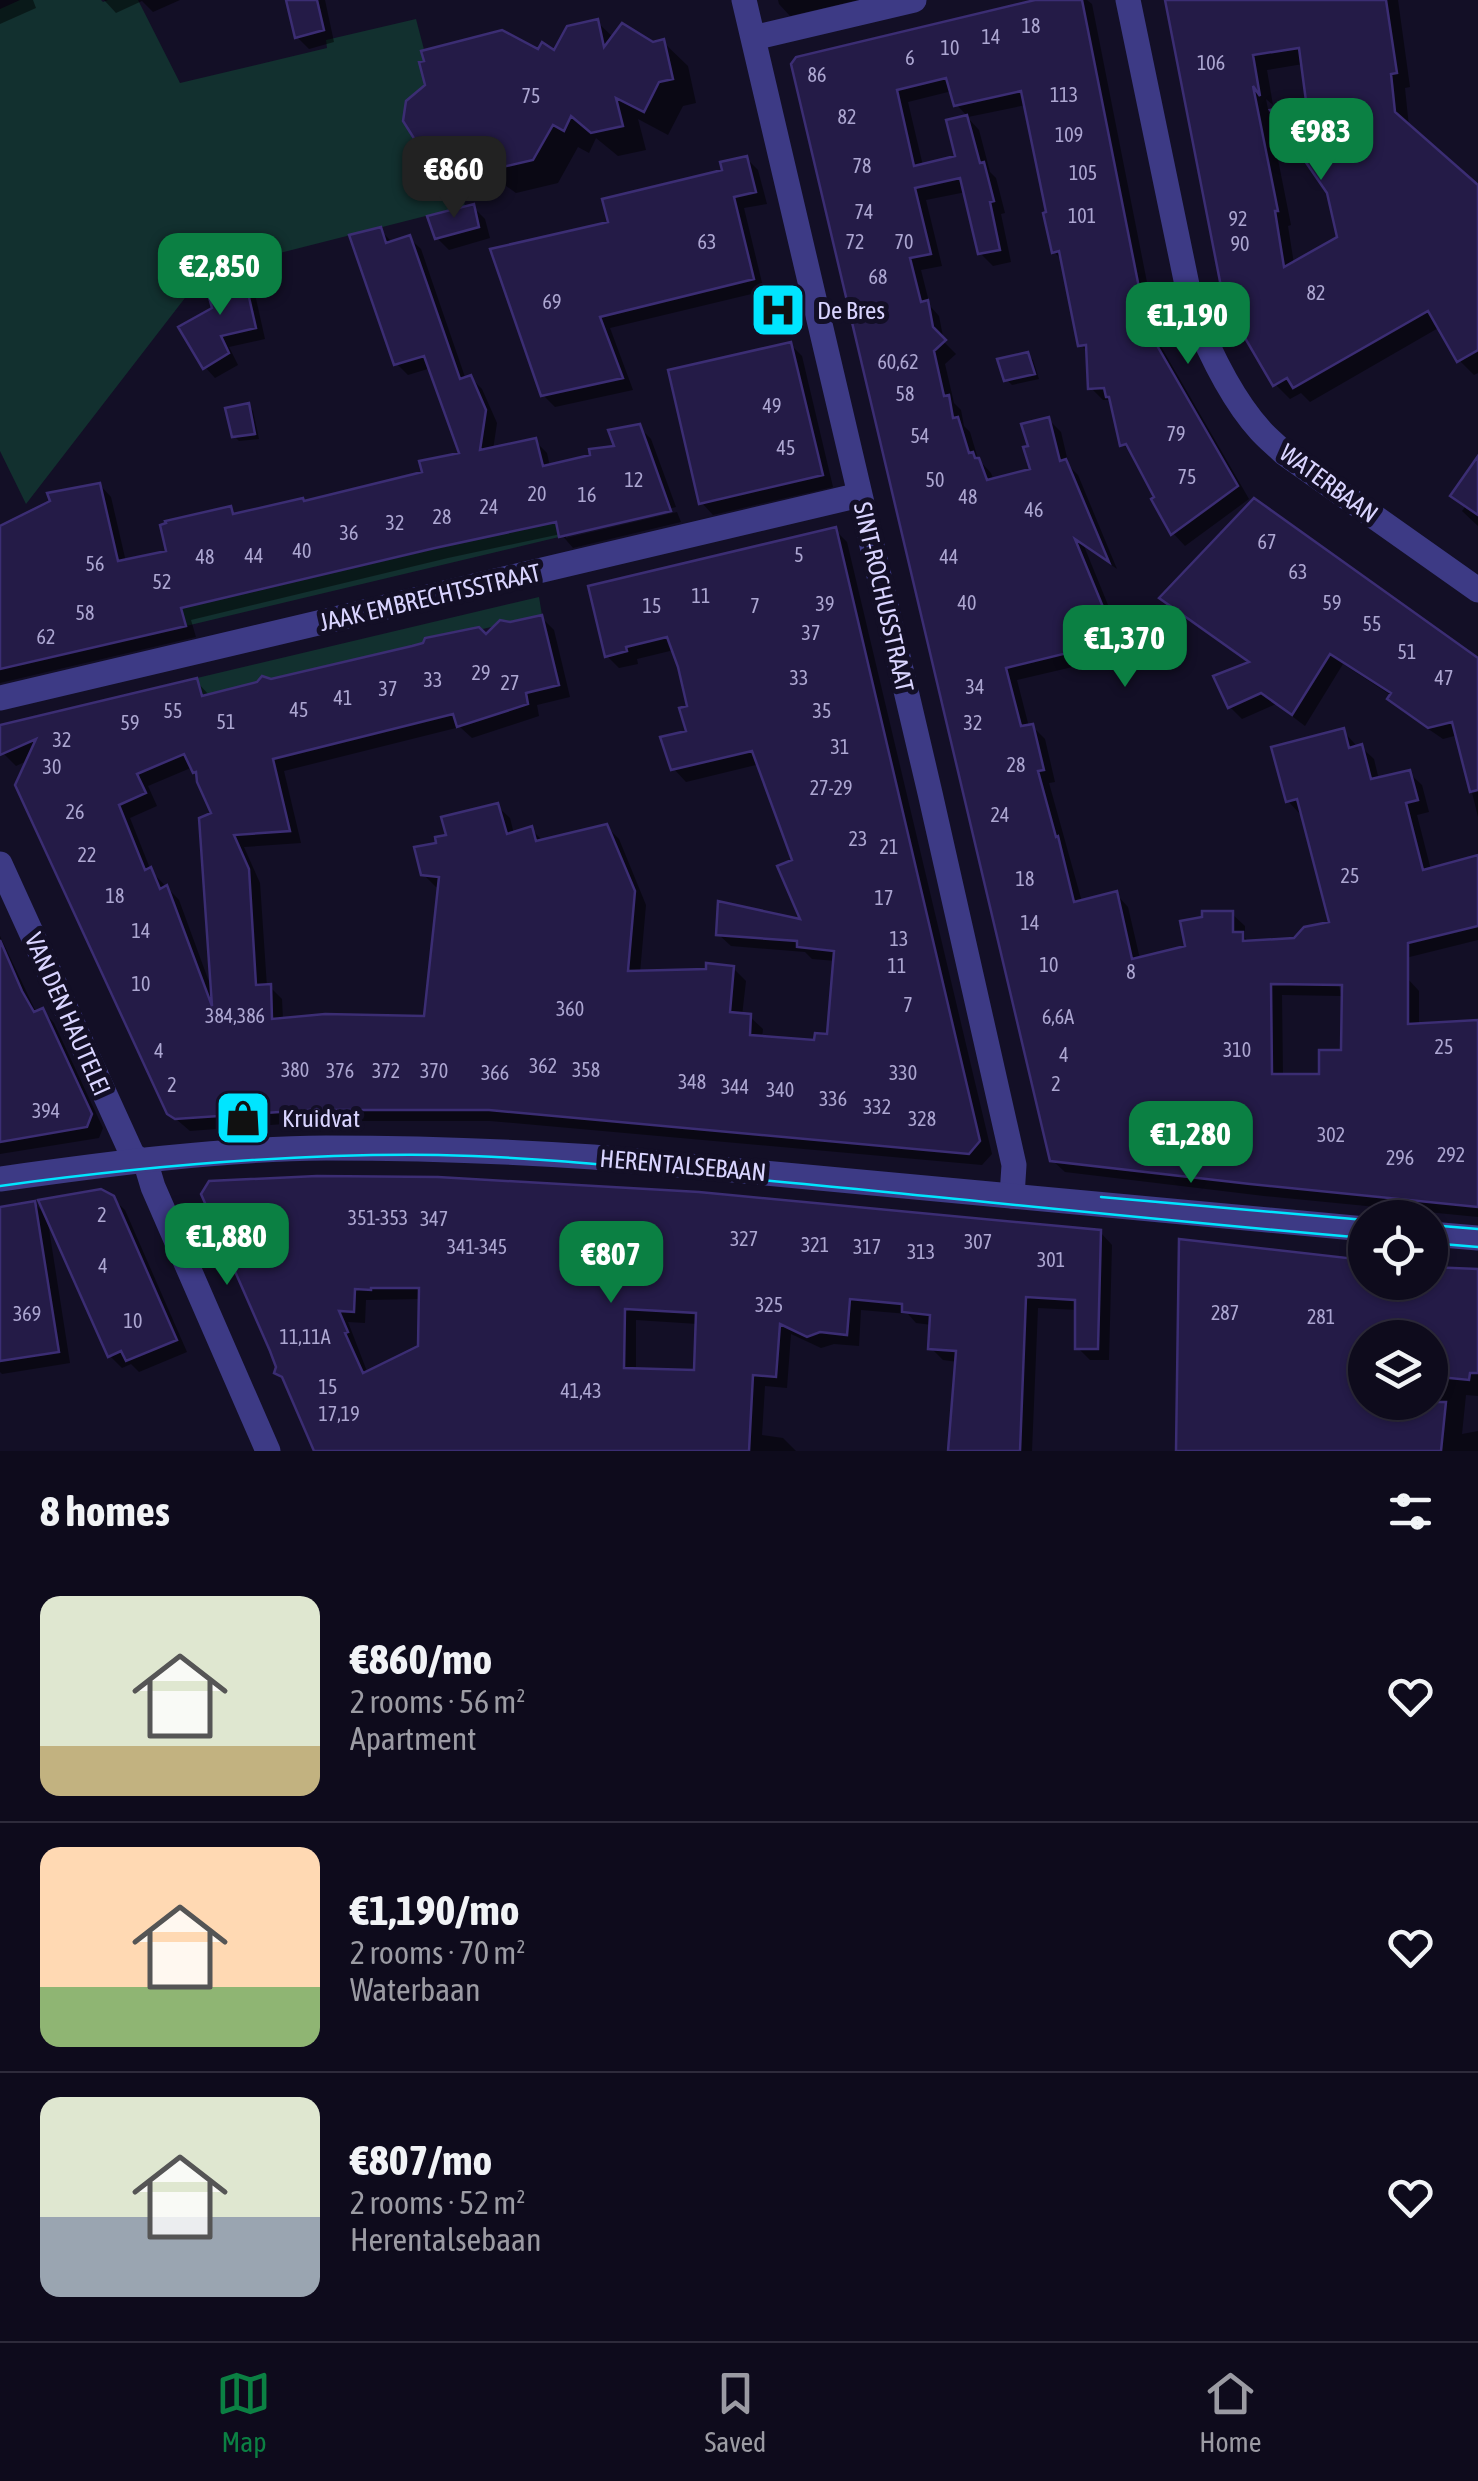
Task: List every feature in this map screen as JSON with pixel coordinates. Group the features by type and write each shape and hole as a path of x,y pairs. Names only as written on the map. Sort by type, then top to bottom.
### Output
{"street":[{"name":"SINT-ROCHUSSTRAAT","path":"744,0 1010,1147 1014,1166 1012,1196"},
{"path":"752,38 914,0"},
{"name":"WATERBAAN","path":"1128,0 1192,309 1205,341 1242,406 1284,453 1478,590"},
{"name":"JAAK EMBRECHTSSTRAAT","path":"0,698 860,495"},
{"name":"VAN DEN HAUTELEI","path":"0,864 132,1154 147,1167 268,1451"},
{"name":"HERENTALSEBAAN","path":"0,1179 140,1161 324,1148 497,1151 1348,1227"},
{"path":"1448,1236 1478,1238"}],"green space":[{"path":"20,0 138,0 180,83 327,48 326,40 416,19 465,206 205,272 26,504 0,451 0,9"},
{"path":"555,521 559,537 186,626 181,608"},
{"path":"539,597 542,615 202,696 197,678"}],"building":[{"path":"286,0 317,0 324,30 295,38"},
{"path":"1035,0 1082,0 1147,328 1238,486 1171,535 1126,444 1120,446 1104,388 1088,389 1086,345 1078,346 1059,251 1052,253 1021,91 954,106 946,78 897,90 914,166 955,156 946,120 967,115 994,201 990,202 1000,250 978,254 960,178 915,188 931,254 910,258 921,302 928,300 933,327 946,340 934,351 953,418 958,417 969,453 979,458 987,480 1030,469 1021,424 1049,417 1060,461 1066,459 1109,562 1075,539 1117,641 1006,668 1021,726 1033,724 1044,770 1038,771 1074,902 1117,891 1132,959 1185,946 1180,921 1202,917 1202,911 1233,911 1233,932 1243,932 1243,941 1294,938 1304,927 1329,922 1297,799 1286,802 1271,747 1344,728 1349,748 1362,744 1371,779 1410,770 1418,800 1406,803 1423,870 1478,855 1478,926 1408,943 1408,1024 1478,1020 1478,1207 1448,1204 1448,1200 1409,1200 1050,1161 791,64 796,57","holes":["1271,984 1342,985 1341,1050 1319,1050 1319,1074 1272,1074"]},
{"path":"1165,0 1386,0 1397,73 1391,74 1395,112 1478,185 1478,350 1457,362 1428,311 1293,388 1287,378 1273,386 1224,302","holes":["1299,48 1306,101 1270,110 1327,193 1337,237 1284,267 1278,211 1253,86 1260,96 1253,55"]},
{"path":"598,19 604,47 622,23 653,42 664,39 673,79 659,82 644,112 616,98 623,126 591,133 571,116 564,131 553,125 533,160 489,170 456,146 415,140 403,121 406,101 425,85 419,62 424,61 421,51 502,30 538,49 542,42 554,50 567,26"},
{"path":"747,156 756,192 734,197 754,279 600,317 623,378 541,396 490,249 608,222 602,199 722,170 720,162"},
{"path":"474,204 479,227 435,239 427,216"},
{"path":"381,227 386,243 410,235 460,379 471,375 486,410 480,450 536,438 543,466 590,455 589,449 614,446 608,430 640,424 671,511 559,537 556,522 435,548 181,608 186,626 0,669 0,526 50,501 47,493 100,483 118,561 166,551 160,525 165,521 231,506 233,514 303,498 304,501 422,472 419,461 459,453 424,356 394,365 349,235"},
{"path":"243,271 256,328 221,336 229,353 203,369 178,327 212,308 204,280"},
{"path":"791,342 823,475 699,504 668,370"},
{"path":"1028,352 1035,374 1004,381 997,359"},
{"path":"249,403 255,434 232,437 225,408"},
{"path":"1478,456 1478,515 1450,496"},
{"path":"1254,498 1478,658 1478,790 1470,792 1452,722 1428,728 1387,699 1391,693 1330,654 1292,715 1261,693 1228,708 1213,676 1249,662 1159,598"},
{"path":"836,527 980,1141 969,1154 489,1110 309,1110 175,1119 167,1114 15,785 36,739 0,755 0,725 197,678 202,696 257,682 262,676 271,679 412,646 423,643 425,638 479,627 486,634 500,620 510,622 542,615 559,685 526,693 528,704 457,727 453,714 273,759 290,831 234,835 249,869 256,985 271,984 272,1019 325,1014 424,1016 439,877 421,875 414,847 436,843 435,837 446,835 441,817 498,803 507,834 532,826 536,841 607,824 635,891 628,971 706,969 706,963 734,966 730,1012 751,1014 750,1035 814,1040 815,1033 827,1034 834,951 797,947 797,941 716,935 718,901 800,919 777,866 792,860 752,751 671,770 660,737 686,731 679,708 687,706 667,637 626,647 627,651 605,657 588,586","holes":["184,754 193,773 196,772 211,813 199,818 212,1006 167,885 160,889 151,867 145,870 119,805 146,793 137,774"]},
{"path":"0,940 34,1012 43,1008 92,1114 87,1127 0,1142"},
{"path":"317,1176 438,1177 699,1192 1101,1230 1098,1349 1075,1349 1075,1300 1026,1297 1020,1451 948,1451 956,1351 928,1349 930,1315 902,1312 902,1304 850,1299 847,1335 820,1332 807,1337 780,1324 776,1377 753,1375 749,1451 314,1451 282,1377 274,1373 276,1367 270,1351 201,1194 209,1181","holes":["419,1288 418,1346 363,1373 339,1311 354,1312 355,1289","625,1309 696,1313 694,1370 624,1368"]},
{"path":"101,1189 114,1196 177,1340 126,1361 121,1351 108,1357 38,1200"},
{"path":"35,1201 59,1352 0,1361 0,1207"},
{"path":"1179,1239 1348,1258 1348,1300 1448,1300 1448,1268 1478,1269 1478,1373 1470,1373 1469,1380 1448,1378 1448,1320 1348,1320 1348,1420 1444,1420 1441,1451 1176,1451"}],"tram line":[{"path":"0,1186 109,1172 273,1159 478,1156 641,1168 1348,1236"},
{"path":"1101,1197 1348,1219"},
{"path":"1448,1226 1478,1229"},
{"path":"1448,1244 1478,1247"}],"place":[{"name":"De Bres","path":"778,310"},
{"name":"Kruidvat","path":"243,1118"}]}
